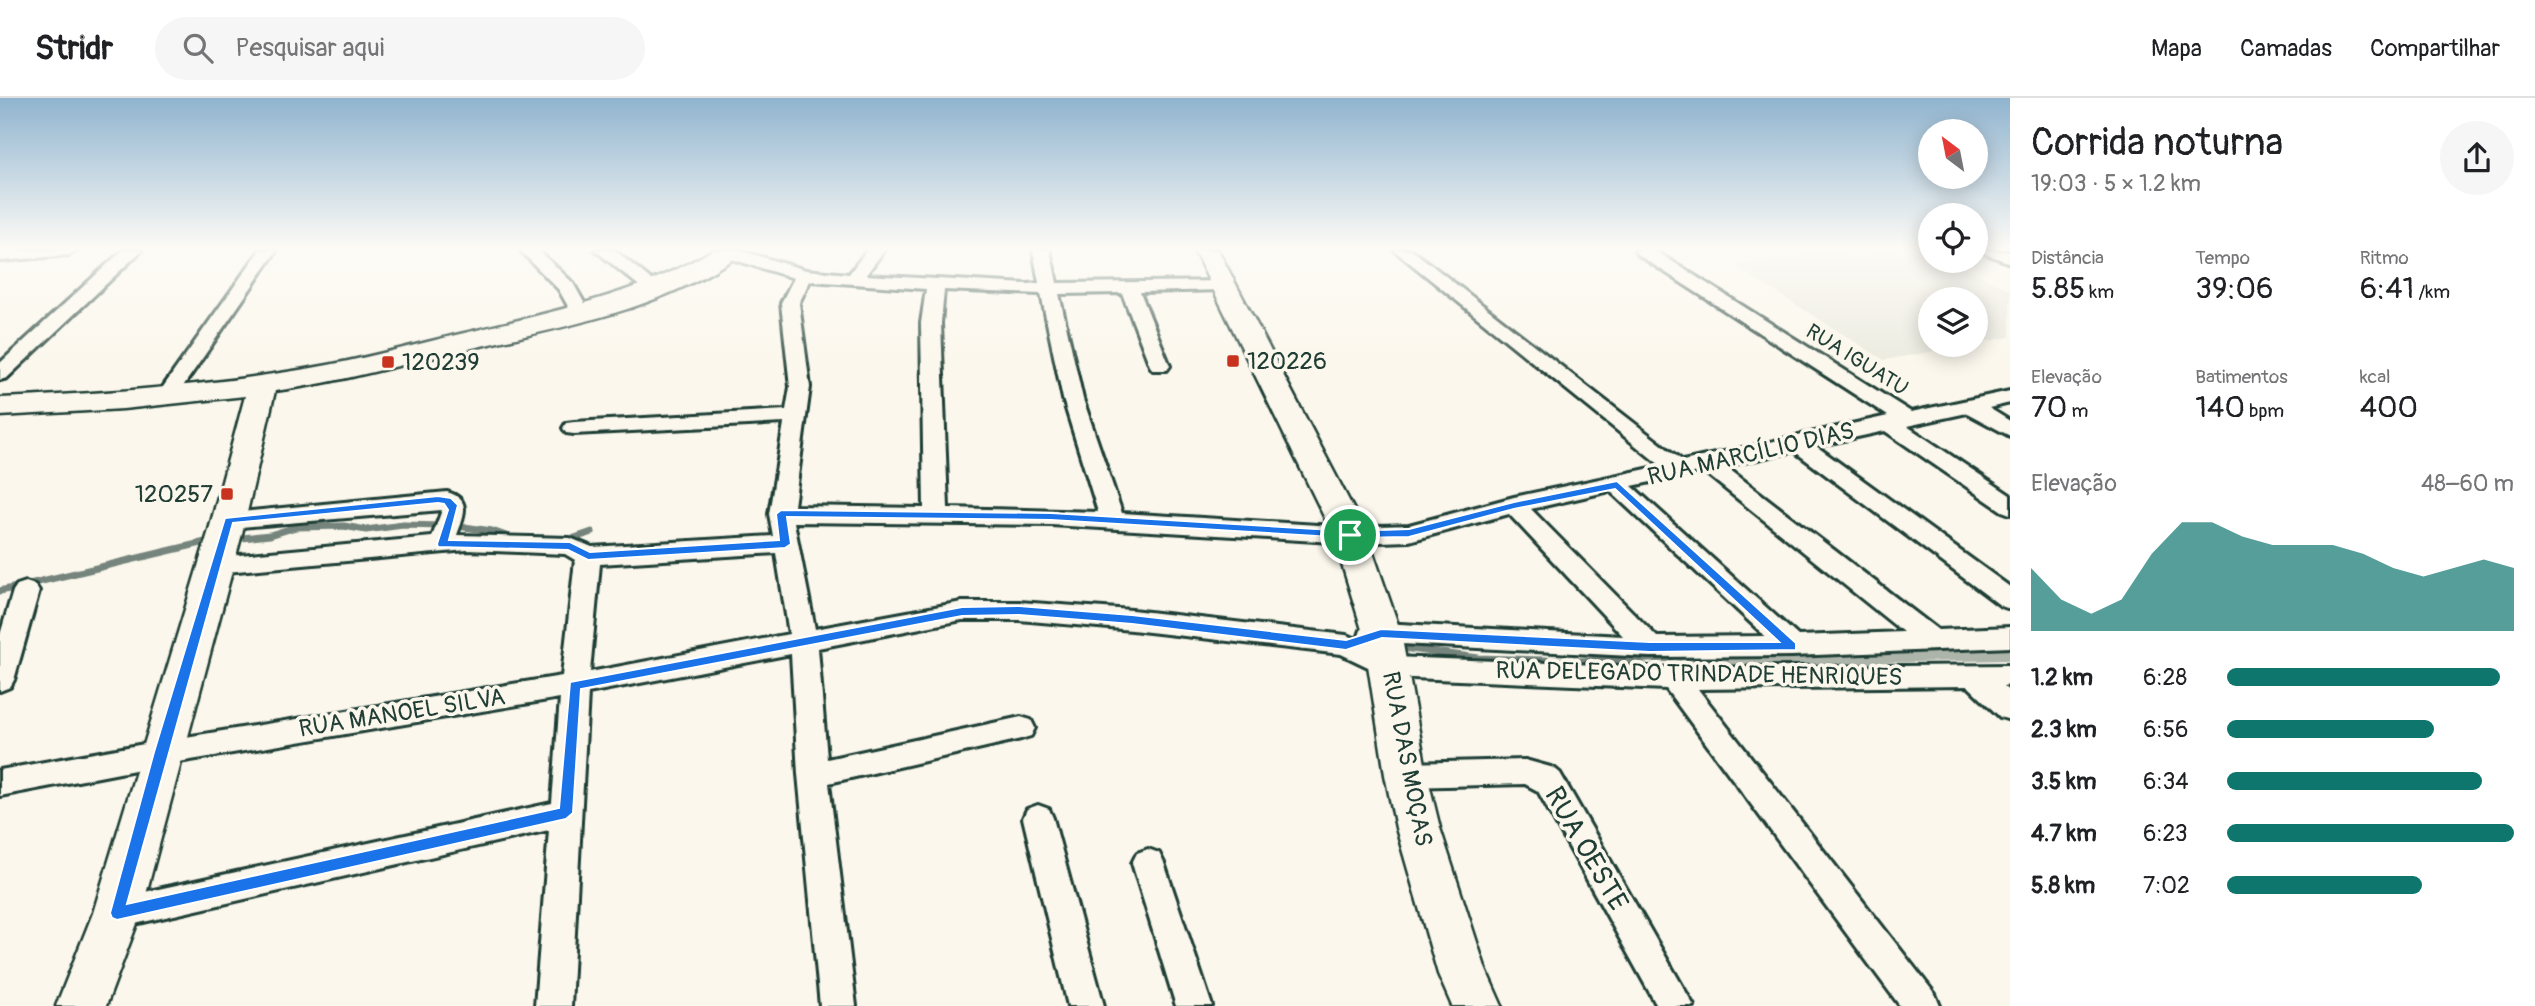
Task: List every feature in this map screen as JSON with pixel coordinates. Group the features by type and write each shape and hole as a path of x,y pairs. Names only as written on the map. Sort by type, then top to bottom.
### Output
{"street":[{"path":"0,374 88,292"},
{"path":"168,394 239,292"},
{"path":"570,292 581,313"},
{"path":"0,407 262,384 375,364 581,313 644,292"},
{"path":"795,292 790,303 800,387 781,514 804,642 813,774 838,1006"},
{"path":"935,292 931,323 936,516"},
{"path":"1050,292 1073,399 1112,520"},
{"path":"1131,292 1160,366"},
{"name":"RUA DAS MOÇAS","path":"1226,292 1257,346 1350,535 1385,650 1406,775 1418,828 1462,974 1477,1006"},
{"path":"1456,292 1679,469"},
{"name":"RUA IGUATU","path":"1706,292 1896,420 2010,506"},
{"path":"82,1006 117,913 223,542 262,384"},
{"name":"RUA MARCÍLIO DIAS","path":"781,514 1112,520 1350,535 1409,533 1514,505 1617,485 1706,462 2010,397"},
{"path":"1971,406 2010,430"},
{"path":"574,428 795,416"},
{"path":"1797,443 2010,600"},
{"path":"1706,462 1932,640"},
{"path":"1617,485 1792,646"},
{"path":"223,542 447,500 454,510 442,544"},
{"name":"RUA DELEGADO TRINDADE HENRIQUES","path":"1514,505 1650,647"},
{"path":"223,542 570,546 588,556 785,544"},
{"path":"553,1006 575,685 588,556"},
{"path":"0,680 26,591"},
{"name":"RUA MANOEL SILVA","path":"0,783 161,752 575,685 962,611 1019,611 1132,620 1385,650"},
{"name":"RUA DELEGADO TRINDADE HENRIQUES","path":"1385,650 1792,646 2010,637"},
{"name":"RUA DELEGADO TRINDADE HENRIQUES","path":"1385,650 1674,679 2010,675"},
{"path":"1975,676 2010,709"},
{"path":"1674,679 1922,1006"},
{"path":"813,774 1021,728"},
{"name":"RUA OESTE","path":"1406,775 1525,772 1543,777 1676,1006"},
{"path":"117,913 566,813"},
{"path":"1038,818 1086,1006"},
{"path":"1148,863 1194,1006"}],"shaded area":[{"path":"1776,292 1918,292 1918,354 1884,360"},
{"path":"1988,292 2010,292 2010,337 1988,341"}],"waterway":[{"path":"233,539 270,535 296,527 344,526 366,530 403,525 441,526"},
{"path":"457,526 492,531 509,537"},
{"path":"563,539 572,539 592,532"},
{"path":"0,591 214,540"},
{"path":"1395,647 1479,658 1577,661 1684,658"},
{"path":"1684,658 2010,651"}],"place":[{"name":"120226","path":"1233,361"},
{"name":"120239","path":"388,362"},
{"name":"120257","path":"227,494"}],"route":[{"path":"1617,485 1792,646 1650,647 1381,634 1346,645 1132,620 1019,611 962,611 575,685 566,813 117,913 229,520 438,499 447,500 454,510 442,544 467,542 570,546 588,556 785,544 781,514 1051,517 1350,535 1409,533 1514,505 1617,485"}]}
